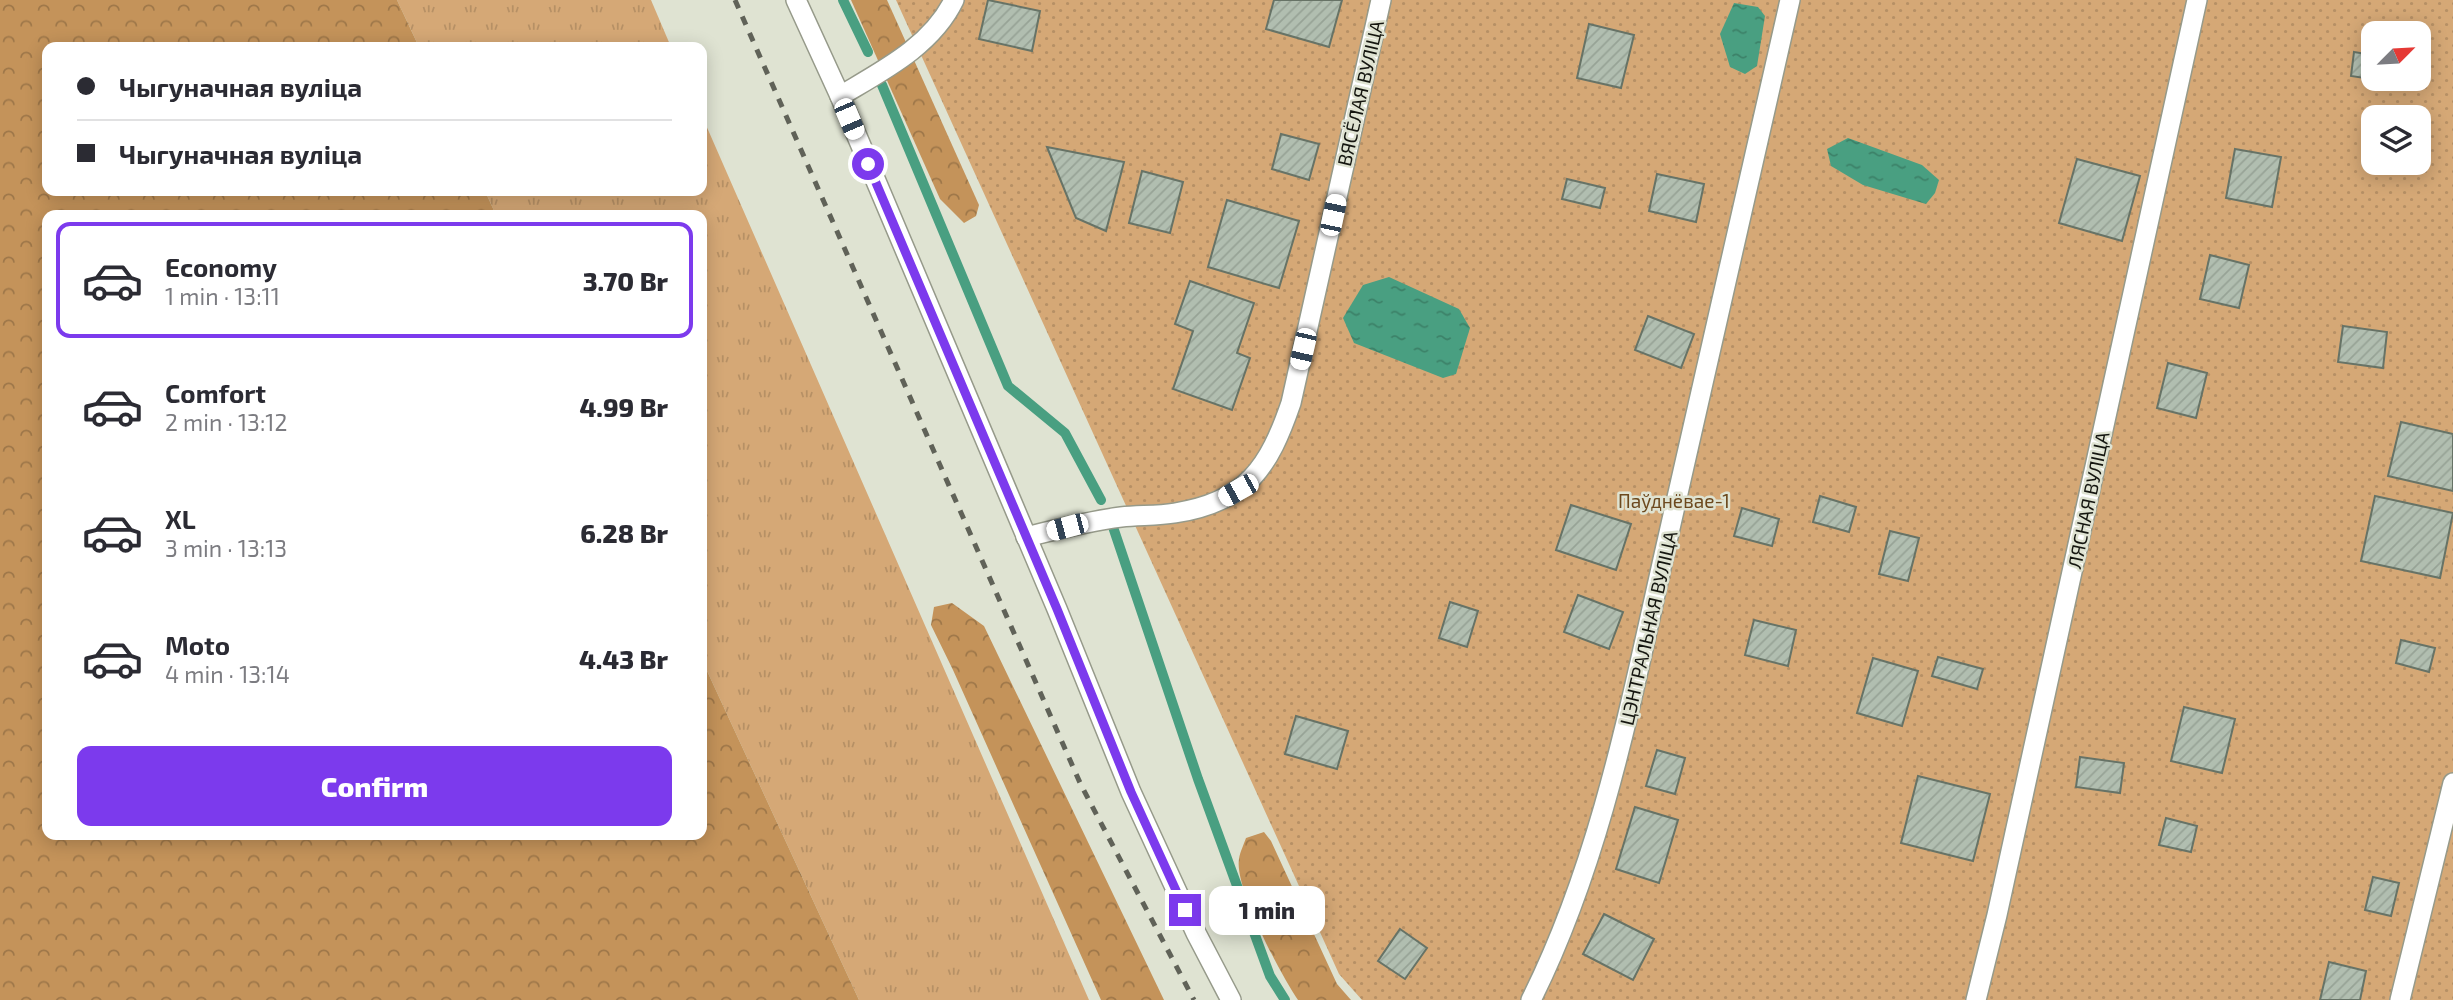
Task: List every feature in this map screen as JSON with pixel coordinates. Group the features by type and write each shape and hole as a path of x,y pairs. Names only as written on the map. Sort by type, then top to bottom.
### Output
{"lane":[{"path":"796,0 840,96 1131,792 1196,933 1231,1000"},
{"path":"840,96 890,66 924,40 954,0"},
{"name":"ВЯСЁЛАЯ ВУЛІЦА","path":"1026,537 1095,521 1198,508 1238,490 1253,478 1269,459 1291,403 1381,0"},
{"name":"ЦЭНТРАЛЬНАЯ ВУЛІЦА","path":"1531,1000 1579,891 1624,731 1790,0"},
{"name":"ЛЯСНАЯ ВУЛІЦА","path":"1976,1000 1997,915 2197,0"},
{"path":"2400,1000 2453,783"}],"green space":[{"path":"0,0 397,0 417,42 42,42 42,196 487,196 494,210 42,210 42,840 707,840 707,671 859,1000 0,1000"},
{"path":"397,0 651,0 669,42 417,42"},
{"path":"851,0 887,0 979,205 976,216 964,223 940,199"},
{"name":"Паўднёвае-1","path":"896,0 2453,0 2453,1000 1362,1000 1339,974"},
{"path":"707,127 1089,1000 859,1000 707,671 707,210 494,210 487,196 707,196"},
{"path":"952,603 984,626 1164,1000 1101,1000 931,625 934,607"},
{"path":"1264,832 1271,841 1337,984 1351,1000 1298,1000 1271,952 1251,909 1239,872 1240,856 1246,838"}],"water":[{"path":"1734,3 1758,7 1765,16 1757,66 1745,74 1730,67 1720,34"},
{"path":"1848,138 1922,165 1939,180 1935,193 1926,204 1863,185 1831,166 1827,149"},
{"path":"1389,277 1459,309 1470,328 1456,374 1443,378 1354,343 1343,318 1363,285"}],"building":[{"path":"988,0 1040,11 1032,51 979,39"},
{"path":"1274,0 1342,0 1329,47 1266,29"},
{"path":"1589,24 1634,35 1621,88 1577,78"},
{"path":"2354,52 2361,53 2361,78 2351,76"},
{"path":"1281,134 1319,144 1309,180 1272,169"},
{"path":"1047,147 1124,162 1106,231 1076,218"},
{"path":"2235,149 2281,157 2272,207 2226,198"},
{"path":"2077,159 2140,176 2122,241 2059,223"},
{"path":"1142,171 1183,182 1170,233 1129,223"},
{"path":"1657,174 1704,184 1696,222 1649,211"},
{"path":"1567,179 1605,188 1600,208 1562,199"},
{"path":"1227,200 1299,221 1279,288 1208,267"},
{"path":"2210,255 2249,265 2239,308 2200,299"},
{"path":"1190,281 1254,303 1237,353 1250,358 1232,410 1173,389 1193,331 1175,324"},
{"path":"1648,316 1694,334 1681,368 1635,350"},
{"path":"2343,326 2387,332 2383,368 2338,362"},
{"path":"2168,363 2207,373 2196,418 2157,408"},
{"path":"2401,422 2453,434 2453,491 2388,476"},
{"path":"1820,496 1856,507 1849,532 1813,522"},
{"path":"2375,496 2453,513 2440,578 2361,561"},
{"path":"1571,505 1631,524 1616,570 1556,550"},
{"path":"1742,508 1779,519 1772,546 1734,536"},
{"path":"1890,531 1919,538 1908,581 1879,574"},
{"path":"1578,595 1623,612 1609,649 1564,632"},
{"path":"1450,602 1478,611 1467,647 1439,638"},
{"path":"1754,620 1796,630 1788,666 1745,655"},
{"path":"2401,640 2435,648 2429,672 2396,663"},
{"path":"1938,657 1983,669 1977,689 1932,676"},
{"path":"1873,658 1918,671 1902,726 1857,713"},
{"path":"2184,707 2235,719 2222,773 2171,761"},
{"path":"1296,716 1348,731 1337,769 1285,754"},
{"path":"1657,750 1685,758 1675,794 1646,786"},
{"path":"2080,757 2124,763 2120,793 2076,787"},
{"path":"1918,776 1990,794 1973,861 1901,843"},
{"path":"1635,807 1678,820 1659,883 1616,869"},
{"path":"2166,818 2197,826 2191,852 2159,845"},
{"path":"2373,877 2399,883 2391,916 2365,910"},
{"path":"1604,914 1654,939 1633,980 1583,954"},
{"path":"1400,929 1427,948 1405,979 1378,961"},
{"path":"2329,962 2366,971 2360,1000 2320,1000"}],"waterway":[{"path":"843,0 868,52"},
{"path":"882,85 1008,386 1065,433 1101,500"},
{"path":"1113,527 1198,779 1270,976 1285,1000"}],"railway":[{"path":"735,0 1081,785 1194,1000"}],"route":[{"path":"868,164 1057,609 1131,792 1185,910"}]}
